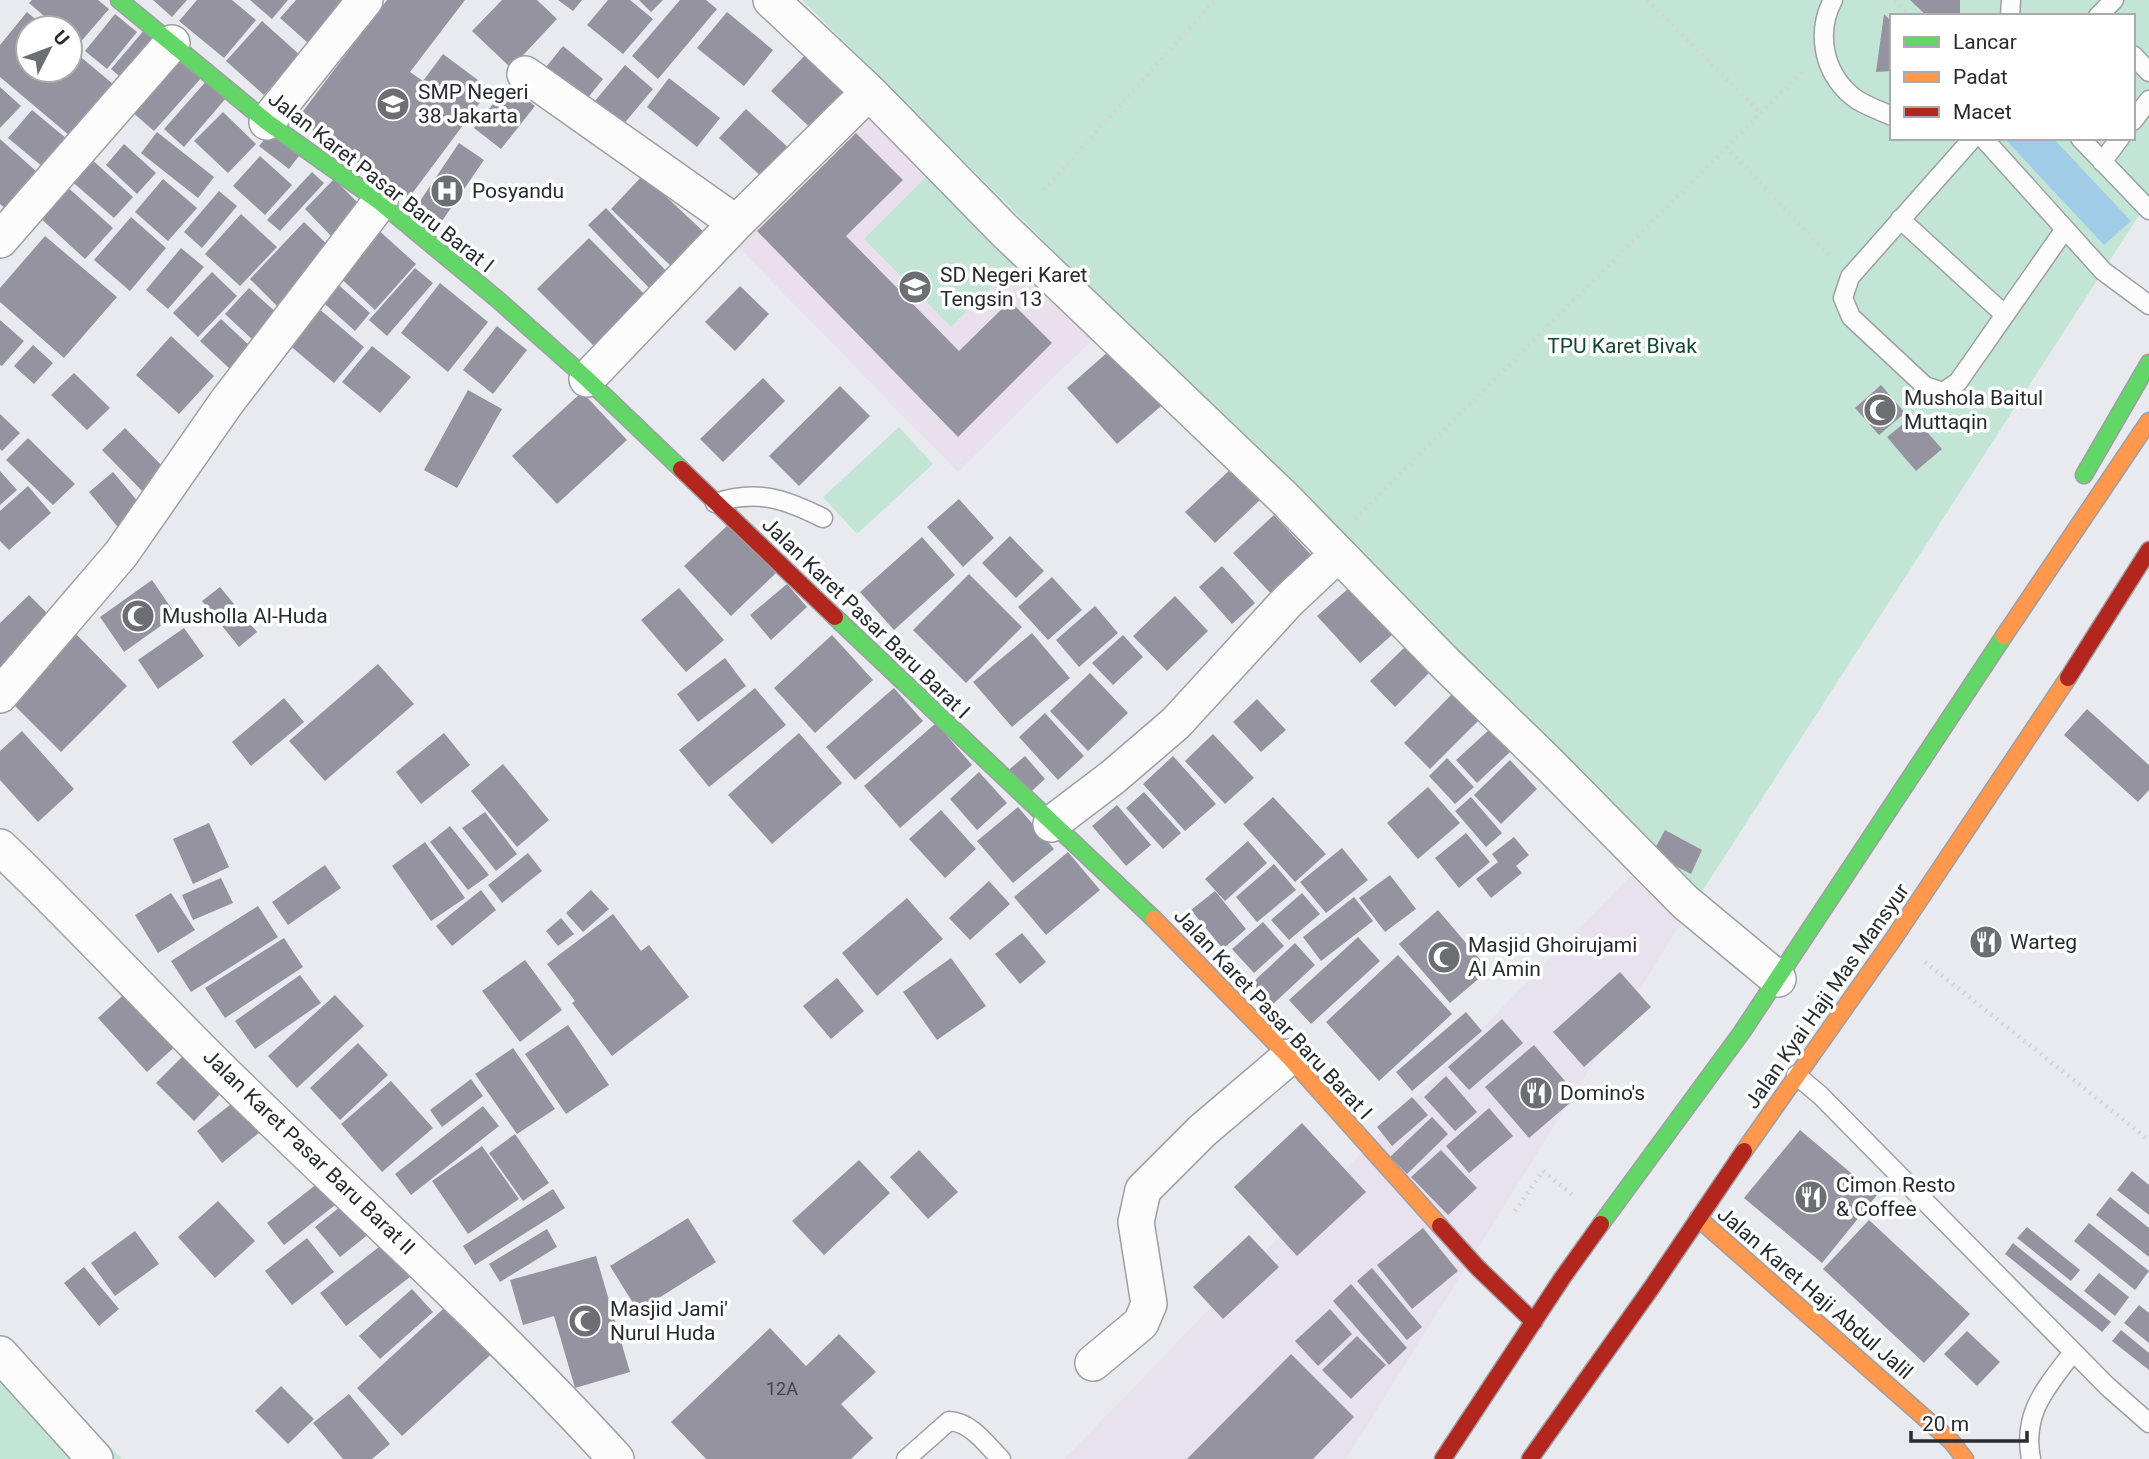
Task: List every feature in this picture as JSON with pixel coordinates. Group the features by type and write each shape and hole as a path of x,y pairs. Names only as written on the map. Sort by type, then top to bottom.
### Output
{"main road":[{"name":"Jalan Karet Pasar Baru Barat I","path":"119,0 267,122 380,202 497,299 587,379 1051,824 1140,905 1289,1057 1478,1268 1534,1322"},
{"path":"2076,489 2149,363"},
{"path":"1443,1459 1563,1277 1778,979 2149,421"},
{"path":"2035,590 2066,514"},
{"name":"Jalan Kyai Haji Mas Mansyur","path":"1530,1459 1895,938 2107,619 2149,550"},
{"name":"Jalan Karet Haji Abdul Jalil","path":"1698,1218 1951,1441 1965,1459"}],"street":[{"path":"267,122 365,0"},
{"path":"771,0 869,92 1004,230 1284,498 1685,902 1778,979"},
{"path":"0,240 172,43"},
{"path":"525,74 736,223"},
{"path":"587,379 736,223 869,92"},
{"path":"0,695 121,554 226,403 380,202"},
{"path":"1051,824 1113,777 1176,723 1288,601 1338,554"},
{"name":"Jalan Karet Pasar Baru Barat II","path":"0,847 220,1069 430,1269 616,1459"},
{"path":"1093,1363 1141,1323 1149,1304 1136,1222 1143,1190 1202,1131 1289,1057"},
{"path":"0,1353 95,1459"}],"lane":[{"path":"1833,0 1828,9 1823,51 1832,73 1852,97 1890,115"},
{"path":"2100,14 2114,0"},
{"path":"2135,57 2149,72"},
{"path":"2135,118 2149,100"},
{"path":"1971,140 1850,277 1843,298 1851,317 1925,386 1943,392 1958,382 2065,229"},
{"path":"1985,140 2103,271 2149,305"},
{"path":"2082,140 2149,210"},
{"path":"2102,162 2118,140"},
{"path":"1900,219 2004,316"},
{"path":"715,503 733,497 764,496 800,507 823,518"},
{"path":"1797,1075 1820,1095 2073,1352 2149,1423"},
{"path":"2031,1459 2028,1441 2038,1398 2073,1352"},
{"path":"906,1459 950,1421 959,1421 968,1426 1001,1459"}],"path":[{"path":"1044,190 1214,0"},
{"path":"1647,0 1761,113"},
{"path":"1895,0 1908,14"},
{"path":"1355,520 1823,51"},
{"path":"1726,147 1850,277"},
{"path":"1895,938 2149,1140"},
{"path":"1515,1211 1544,1171"}],"shaded area":[{"name":"SD Negeri Karet Tengsin 13","path":"872,103 1098,334 958,472 732,241"},
{"path":"1633,873 1681,923 1346,1459 1064,1459"}],"green space":[{"name":"TPU Karet Bivak","path":"802,0 2149,0 2149,200 1697,899 1407,613 1082,279"},
{"path":"927,176 1014,264 951,327 864,239"},
{"path":"899,427 933,464 857,534 823,497"},
{"path":"0,1334 122,1459 0,1459"}],"water":[{"path":"2006,140 2055,140 2131,221 2104,245"}],"building":[{"path":"32,0 98,0 109,9 84,38 84,14 42,14 29,3"},
{"path":"153,0 187,0 172,17"},
{"path":"197,0 232,0 256,20 224,58 179,21"},
{"path":"250,0 288,0 272,19"},
{"path":"296,0 346,0 308,43 280,18"},
{"name":"SMP Negeri 38 Jakarta","path":"387,0 465,0 410,72 423,81 443,54 490,89 408,199 297,119"},
{"path":"502,0 537,0 557,19 511,68 472,31"},
{"path":"558,0 582,0 573,11"},
{"path":"608,0 630,0 653,19 623,54 587,25"},
{"path":"639,0 663,0 651,12"},
{"path":"680,0 706,0 717,9 658,79 632,56"},
{"path":"1910,0 1960,0 1960,14 1925,14"},
{"path":"727,12 773,50 744,86 697,48"},
{"path":"115,14 137,32 107,69 85,51"},
{"path":"1884,14 1890,20 1890,71 1876,72"},
{"path":"262,21 300,55 264,95 226,61"},
{"path":"14,28 14,84 84,84 84,60 119,89 76,141 0,77 0,45"},
{"path":"145,29 163,45 130,85 111,69"},
{"path":"563,46 603,79 582,105 542,72"},
{"path":"810,50 853,91 814,131 771,91"},
{"path":"180,56 203,76 154,131 131,111"},
{"path":"625,65 653,89 617,132 589,108"},
{"path":"669,78 720,118 697,147 647,107"},
{"path":"208,79 227,97 184,147 164,129"},
{"path":"508,85 535,106 501,149 474,128"},
{"path":"0,87 21,106 0,128"},
{"path":"746,109 792,151 765,180 719,138"},
{"path":"32,110 73,144 49,172 8,138"},
{"path":"223,112 256,144 228,173 194,141"},
{"path":"273,129 302,152 289,169 259,146"},
{"path":"157,132 214,177 198,198 141,153"},
{"path":"856,133 903,180 846,236 959,351 1010,301 1052,343 958,437 757,231"},
{"path":"0,139 46,180 14,216 0,204"},
{"path":"459,143 484,160 442,221 418,204"},
{"path":"124,144 156,173 137,194 106,165"},
{"path":"88,156 133,197 114,218 68,178"},
{"path":"260,156 292,185 265,215 233,186"},
{"path":"312,172 324,183 280,231 267,220"},
{"path":"643,175 706,234 673,268 611,209"},
{"path":"163,179 197,208 168,241 135,212"},
{"path":"334,179 365,210 335,240 305,209"},
{"path":"64,184 113,228 85,259 36,214"},
{"path":"219,191 237,206 202,248 184,232"},
{"path":"606,208 671,276 654,293 588,225"},
{"path":"241,214 277,247 240,286 205,254"},
{"path":"131,217 166,248 130,291 94,260"},
{"path":"304,222 334,251 279,308 250,279"},
{"path":"375,227 416,264 375,310 334,272"},
{"path":"45,236 117,297 64,358 0,302 0,288"},
{"path":"589,238 652,302 601,353 537,289"},
{"path":"181,248 204,267 168,309 146,290"},
{"path":"415,268 433,283 387,336 369,320"},
{"path":"212,272 237,296 198,337 173,313"},
{"path":"332,279 370,313 355,331 317,297"},
{"path":"440,283 488,322 448,372 401,333"},
{"path":"740,286 769,314 735,351 705,322"},
{"path":"249,288 278,314 254,341 225,314"},
{"path":"311,302 364,347 334,383 281,338"},
{"path":"221,319 251,347 230,369 200,341"},
{"path":"0,320 24,341 2,366 0,365"},
{"path":"497,326 527,350 493,394 463,370"},
{"path":"171,336 214,376 179,414 136,375"},
{"path":"1117,344 1167,401 1117,444 1067,388"},
{"path":"33,345 53,363 34,384 14,366"},
{"path":"372,346 411,377 380,413 342,382"},
{"path":"74,373 110,408 87,430 51,395"},
{"path":"763,378 785,401 723,462 700,439"},
{"name":"Mushola Baitul Muttaqin","path":"1881,385 1905,413 1879,435 1855,408"},
{"path":"840,386 870,416 799,486 769,456"},
{"path":"468,390 502,409 457,488 424,470"},
{"path":"582,392 627,440 557,504 512,456"},
{"path":"0,414 20,433 2,451 0,449"},
{"path":"1913,416 1942,449 1916,471 1887,437"},
{"path":"125,428 167,471 144,493 102,450"},
{"path":"28,438 75,484 53,505 6,460"},
{"path":"1232,468 1261,499 1215,543 1185,512"},
{"path":"0,471 17,490 0,505"},
{"path":"113,472 145,510 121,531 89,492"},
{"path":"28,486 51,513 9,550 0,541 0,511"},
{"path":"959,499 994,538 963,567 927,527"},
{"path":"1274,515 1315,559 1274,597 1233,553"},
{"path":"729,524 776,573 731,616 684,566"},
{"path":"1010,536 1044,571 1016,598 982,563"},
{"path":"922,537 955,575 894,630 860,592"},
{"path":"1222,566 1255,603 1232,624 1199,587"},
{"path":"969,574 1022,627 966,683 913,630"},
{"path":"1052,577 1082,610 1048,640 1018,607"},
{"name":"Musholla Al-Huda","path":"152,580 176,615 124,652 100,617"},
{"path":"787,584 807,607 771,640 750,615"},
{"path":"220,587 257,632 239,647 202,601"},
{"path":"679,588 724,640 686,672 641,620"},
{"path":"1349,588 1392,635 1360,663 1317,616"},
{"path":"29,595 55,621 0,675 0,623"},
{"path":"1175,596 1208,631 1167,671 1133,636"},
{"path":"1095,606 1118,633 1079,667 1056,640"},
{"path":"184,628 204,656 158,689 138,660"},
{"path":"1032,633 1070,678 1012,727 973,682"},
{"path":"76,634 127,686 61,752 9,700"},
{"path":"832,635 873,680 815,733 774,688"},
{"path":"1123,635 1143,657 1113,685 1092,663"},
{"path":"1407,645 1432,670 1395,707 1370,681"},
{"path":"725,658 746,686 698,722 677,694"},
{"path":"378,664 414,704 325,781 289,741"},
{"path":"1090,673 1128,713 1088,751 1050,711"},
{"path":"755,688 786,725 709,787 679,750"},
{"path":"894,688 923,721 855,780 826,747"},
{"path":"1454,692 1481,718 1430,769 1404,743"},
{"path":"284,698 304,722 251,766 232,742"},
{"path":"1257,699 1286,730 1261,752 1233,722"},
{"path":"2087,709 2149,765 2149,790 2138,802 2064,735"},
{"path":"1045,713 1084,756 1058,780 1019,737"},
{"path":"936,723 972,765 900,828 864,786"},
{"path":"1490,729 1510,752 1477,783 1456,760"},
{"path":"22,731 74,789 38,822 0,780 0,751"},
{"path":"444,733 470,765 421,804 396,772"},
{"path":"799,733 842,783 772,844 728,795"},
{"path":"1213,734 1254,778 1225,804 1185,761"},
{"path":"1025,756 1045,779 1025,797 1005,773"},
{"path":"1173,756 1216,804 1185,831 1143,784"},
{"path":"1447,758 1474,787 1455,804 1429,776"},
{"path":"1510,760 1537,789 1501,824 1474,795"},
{"path":"503,764 549,820 517,847 471,791"},
{"path":"979,772 1007,803 977,830 950,799"},
{"path":"1428,787 1460,823 1418,859 1387,823"},
{"path":"1144,792 1181,833 1163,849 1126,808"},
{"path":"1273,797 1326,854 1295,882 1243,824"},
{"path":"1471,797 1502,833 1486,847 1455,811"},
{"path":"1117,805 1151,845 1126,866 1092,826"},
{"path":"1018,807 1054,849 1013,883 977,841"},
{"path":"941,810 976,849 945,878 909,839"},
{"path":"485,812 517,854 496,871 462,828"},
{"path":"209,823 229,867 193,884 173,839"},
{"path":"450,826 489,875 468,890 430,842"},
{"path":"1665,830 1702,850 1691,874 1652,854"},
{"path":"1466,833 1490,862 1459,888 1435,858"},
{"path":"1514,837 1529,855 1516,866 1522,873 1491,898 1476,879 1498,862 1492,854"},
{"path":"1248,841 1267,863 1225,901 1205,879"},
{"path":"425,842 465,898 431,921 392,866"},
{"path":"1342,848 1368,880 1326,913 1300,882"},
{"path":"1068,852 1100,890 1046,935 1014,897"},
{"path":"528,853 542,871 502,903 488,885"},
{"path":"1274,864 1296,890 1257,922 1236,897"},
{"path":"325,865 341,888 288,925 272,902"},
{"path":"1390,875 1416,909 1385,932 1359,898"},
{"path":"221,878 233,903 193,920 182,895"},
{"path":"989,881 1010,904 970,940 949,918"},
{"path":"481,890 496,910 452,946 436,926"},
{"path":"591,890 609,909 583,932 566,913"},
{"path":"1215,891 1246,929 1223,949 1191,910"},
{"path":"171,893 195,930 158,953 135,915"},
{"path":"1302,893 1320,914 1289,940 1271,920"},
{"path":"1354,897 1373,921 1321,961 1303,937"},
{"path":"907,898 943,939 877,996 842,953"},
{"path":"258,906 278,937 191,992 171,961"},
{"name":"Masjid Ghoirujami Al Amin","path":"1438,910 1489,970 1450,1003 1399,944"},
{"path":"613,914 641,951 649,945 689,997 612,1056 547,964"},
{"path":"561,918 574,934 558,946 546,931"},
{"path":"1263,922 1284,946 1254,973 1232,949"},
{"path":"1022,933 1046,962 1020,984 995,954"},
{"path":"1358,937 1380,961 1311,1024 1289,1000"},
{"path":"284,938 303,967 225,1018 205,988"},
{"path":"1295,943 1315,965 1272,1005 1252,983"},
{"path":"1398,955 1452,1014 1379,1081 1326,1022"},
{"path":"951,958 986,1006 937,1040 903,992"},
{"path":"525,960 562,1010 520,1042 482,991"},
{"path":"1620,972 1651,1007 1584,1067 1553,1032"},
{"path":"300,975 321,1003 255,1049 235,1021"},
{"path":"837,978 864,1011 831,1039 803,1006"},
{"path":"132,987 181,1041 147,1072 98,1018"},
{"path":"335,995 364,1026 297,1088 268,1056"},
{"path":"1466,1012 1482,1031 1412,1091 1396,1072"},
{"path":"1502,1019 1523,1043 1469,1090 1448,1067"},
{"path":"568,1025 609,1085 566,1114 525,1054"},
{"path":"358,1043 388,1075 340,1120 310,1088"},
{"path":"1534,1045 1578,1096 1529,1138 1485,1087"},
{"path":"513,1048 555,1109 517,1134 475,1074"},
{"path":"189,1050 227,1087 194,1121 156,1083"},
{"path":"1446,1076 1477,1112 1455,1131 1424,1097"},
{"path":"471,1079 483,1096 442,1127 430,1110"},
{"path":"391,1081 433,1128 382,1172 341,1124"},
{"path":"240,1097 265,1128 222,1163 197,1131"},
{"path":"1412,1097 1428,1115 1392,1146 1377,1127"},
{"path":"483,1106 499,1126 411,1195 395,1174"},
{"path":"1489,1108 1513,1136 1469,1173 1446,1146"},
{"path":"1432,1117 1448,1134 1407,1174 1390,1157"},
{"path":"1302,1123 1366,1192 1297,1256 1234,1187"},
{"name":"Cimon Resto & Coffee","path":"1800,1130 1877,1195 1822,1263 1744,1198"},
{"path":"515,1134 549,1183 523,1201 489,1153"},
{"path":"482,1146 519,1199 468,1234 432,1181"},
{"path":"919,1150 958,1192 928,1219 890,1177"},
{"path":"1441,1150 1477,1188 1448,1215 1411,1177"},
{"path":"859,1160 890,1193 824,1255 792,1221"},
{"path":"2132,1171 2149,1185 2149,1215 2117,1190"},
{"path":"327,1176 344,1198 284,1245 267,1223"},
{"path":"553,1189 565,1208 475,1265 463,1246"},
{"path":"2110,1197 2149,1228 2149,1257 2096,1215"},
{"path":"351,1198 375,1229 340,1257 315,1227"},
{"path":"218,1201 255,1241 215,1278 178,1237"},
{"path":"688,1218 716,1262 638,1311 610,1266"},
{"path":"1869,1220 1970,1314 1924,1363 1823,1269"},
{"path":"2089,1223 2149,1271 2135,1290 2074,1241"},
{"path":"2027,1227 2080,1270 2071,1281 2017,1238"},
{"path":"1423,1228 1458,1271 1412,1309 1377,1265"},
{"path":"547,1229 557,1247 500,1282 489,1264"},
{"path":"135,1231 159,1264 115,1296 91,1263"},
{"path":"1249,1235 1279,1267 1223,1319 1193,1287"},
{"path":"307,1238 334,1272 292,1305 265,1271"},
{"path":"384,1243 410,1277 346,1326 320,1293"},
{"path":"2013,1243 2111,1322 2102,1332 2005,1254"},
{"name":"Masjid Jami' Nurul Huda","path":"596,1256 630,1372 575,1388 554,1316 523,1325 510,1280"},
{"path":"84,1267 119,1309 99,1326 64,1283"},
{"path":"1372,1268 1422,1327 1407,1340 1357,1281"},
{"path":"2099,1273 2129,1297 2115,1316 2084,1291"},
{"path":"1351,1284 1407,1348 1389,1365 1333,1301"},
{"path":"412,1289 433,1312 380,1359 359,1336"},
{"path":"453,1300 498,1348 402,1436 357,1388"},
{"path":"2139,1305 2149,1313 2149,1343 2124,1323"},
{"path":"1330,1309 1352,1334 1318,1366 1295,1341"},
{"path":"770,1328 806,1366 839,1334 876,1372 841,1404 873,1438 851,1459 706,1459 671,1422"},
{"path":"2121,1330 2149,1353 2149,1370 2112,1341"},
{"path":"1967,1331 2000,1362 1977,1386 1944,1354"},
{"path":"1357,1336 1386,1365 1351,1399 1322,1370"},
{"path":"1291,1354 1354,1417 1313,1459 1187,1459"},
{"path":"281,1386 314,1419 288,1444 255,1411"},
{"path":"349,1394 390,1444 372,1459 343,1459 313,1423"}],"traffic: fast":[{"path":"119,0 267,122 380,202 497,299 587,379 681,469"},
{"path":"2084,475 2149,363"},
{"path":"835,617 1154,919"},
{"path":"1601,1224 1742,1032 2004,636"}],"traffic: slow":[{"path":"2004,636 2149,421"},
{"path":"1744,1151 1894,938 2068,678"},
{"path":"1154,919 1289,1057 1440,1226"},
{"path":"1698,1218 1951,1441 1965,1459"}],"traffic: jam":[{"path":"681,469 835,617"},
{"path":"2068,678 2149,550"},
{"path":"1530,1459 1744,1151"},
{"path":"1443,1459 1601,1224"},
{"path":"1440,1226 1478,1268 1534,1322"}],"place":[{"name":"SMP Negeri 38 Jakarta","path":"393,104"},
{"name":"Posyandu","path":"447,191"},
{"name":"SD Negeri Karet Tengsin 13","path":"915,287"},
{"name":"Mushola Baitul Muttaqin","path":"1880,410"},
{"name":"Musholla Al-Huda","path":"138,616"},
{"name":"Warteg","path":"1986,942"},
{"name":"Masjid Ghoirujami Al Amin","path":"1444,957"},
{"name":"Domino's","path":"1536,1093"},
{"name":"Cimon Resto & Coffee","path":"1811,1197"},
{"name":"Masjid Jami' Nurul Huda","path":"585,1321"}]}
